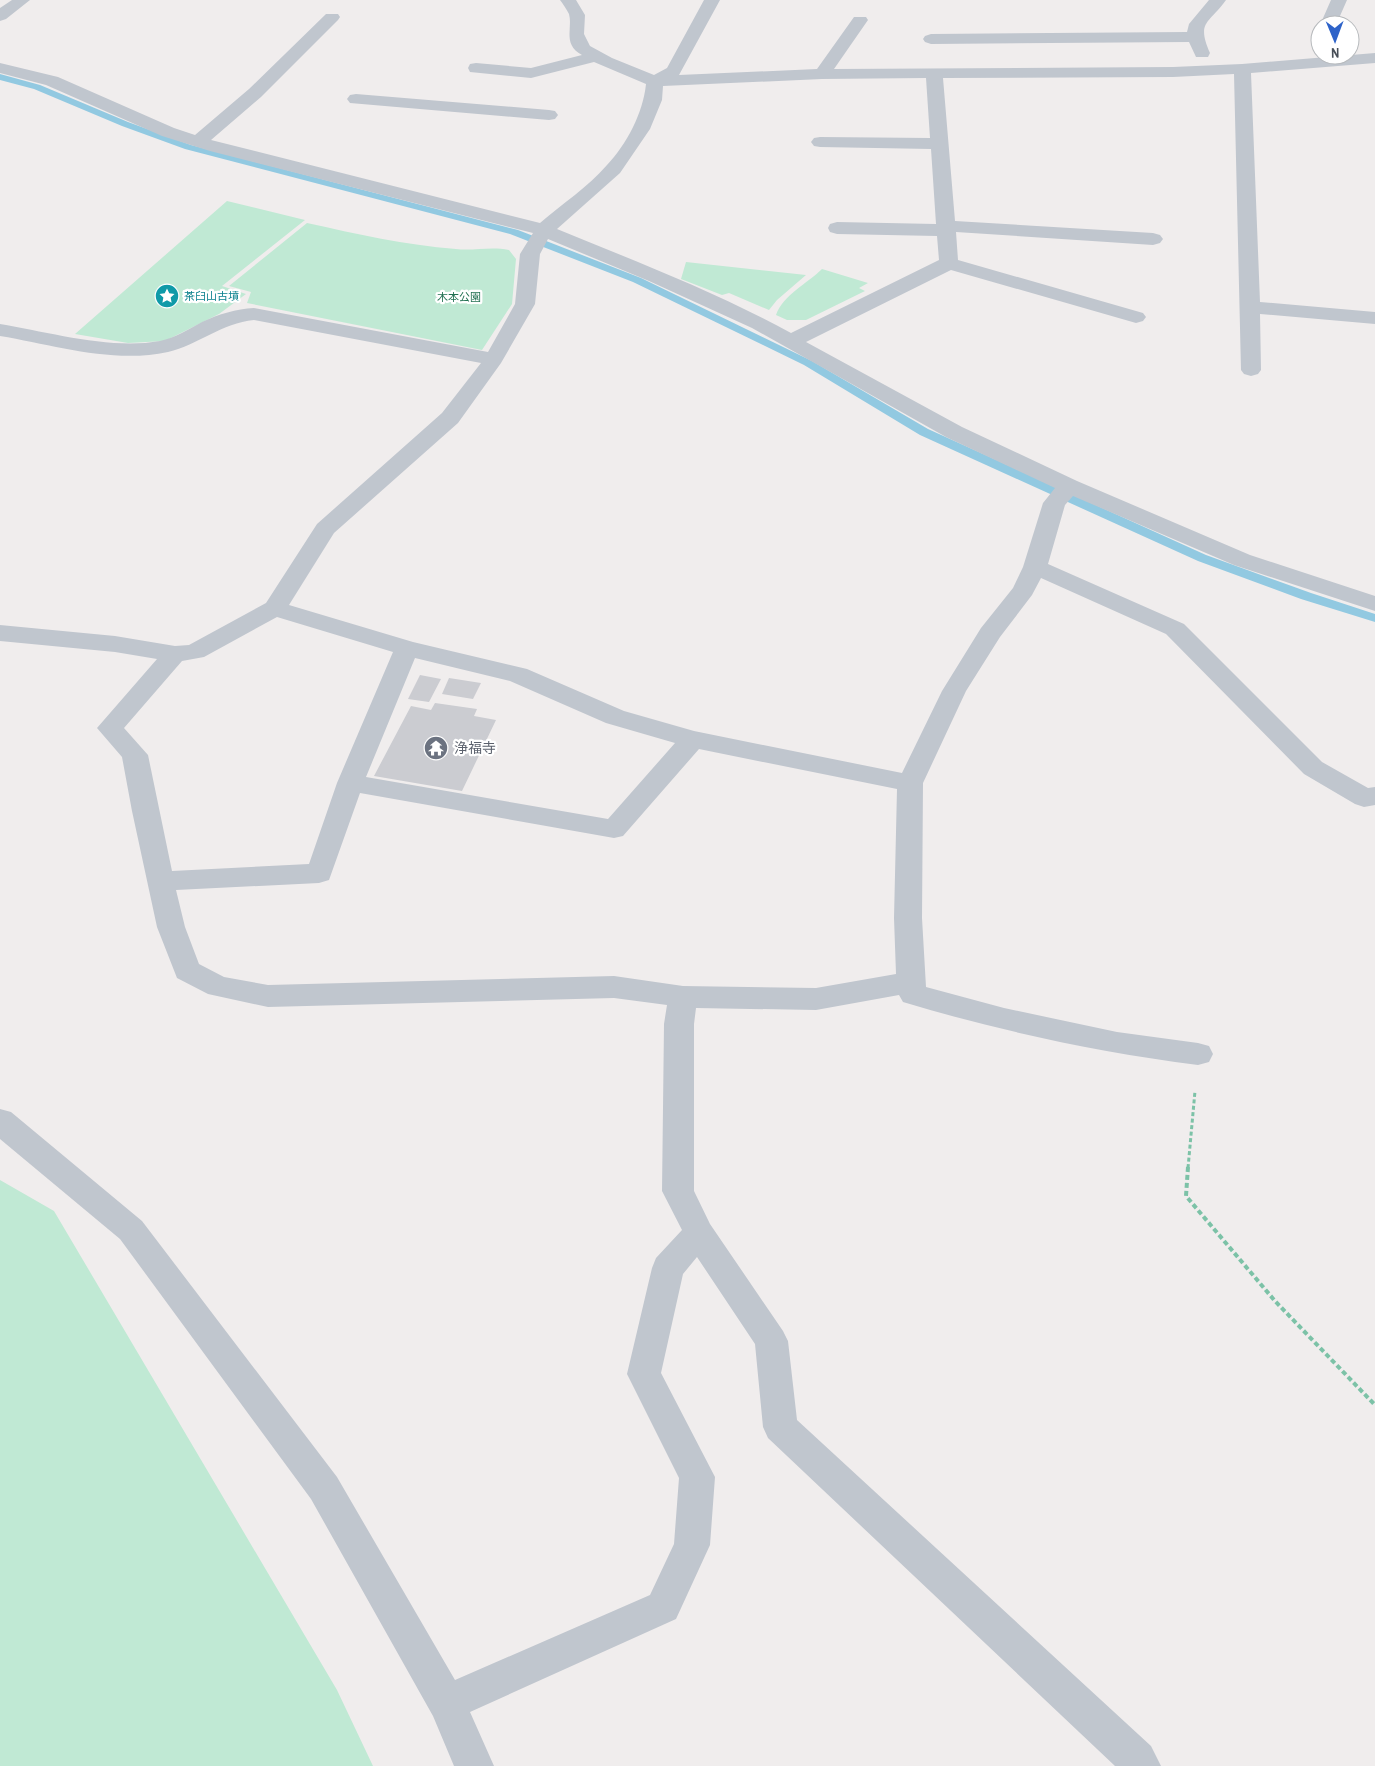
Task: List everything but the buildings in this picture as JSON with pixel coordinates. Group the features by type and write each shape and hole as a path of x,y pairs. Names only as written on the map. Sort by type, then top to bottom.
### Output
{"street":[{"path":"0,16 22,0"},
{"path":"568,0 577,15 576,34 584,49 594,57 655,81 822,74 1209,70 1310,63"},
{"path":"655,81 674,71 712,0"},
{"path":"1209,70 1195,37 1195,27 1218,0"},
{"path":"1332,15 1339,0"},
{"path":"199,141 255,93 332,17"},
{"path":"822,74 860,20"},
{"path":"931,40 1195,37"},
{"path":"1009,39 1016,66"},
{"path":"470,108 481,89 483,69 531,73 594,57"},
{"path":"1360,59 1375,58"},
{"path":"0,68 52,81 168,132 544,230 656,277 791,341 1062,495 1242,560 1375,604"},
{"path":"1242,69 1251,370"},
{"path":"934,73 949,264"},
{"path":"0,633 115,644 175,654 194,652 275,608 325,529 450,418 494,360 525,304 530,254 544,230 614,169 642,129 653,100 655,81"},
{"path":"356,99 550,115"},
{"path":"820,142 940,144"},
{"path":"837,228 947,228 1153,239"},
{"path":"791,341 949,264 1136,317"},
{"path":"1250,307 1375,318"},
{"path":"0,330 114,348 152,348 167,345 226,317 239,314 254,314 494,360"},
{"path":"1062,495 1036,567 1024,590 990,633 954,692 910,783 908,918 913,994 1004,1019 1117,1043 1198,1054"},
{"path":"1036,567 1175,629 1313,768 1364,798 1375,796"},
{"path":"275,608 407,648 518,675 615,717 693,739 910,783"},
{"path":"161,881 319,873 350,783 407,648"},
{"path":"175,654 110,728 135,755 171,927 187,971 218,986 268,996 614,987 683,997 816,999 911,982"},
{"path":"350,783 614,829 693,739"},
{"path":"683,997 679,1024 678,1191 698,1233 771,1341 780,1427 1136,1760 1140,1766"},
{"path":"0,1121 131,1230 324,1488 447,1703 474,1766"},
{"path":"447,1703 663,1608 692,1545 697,1477 644,1374 668,1268 698,1233"}],"path":[{"path":"1198,1054 1186,1196 1275,1302 1375,1404"}],"green space":[{"path":"227,201 305,220 222,286 246,294 219,314 165,341 128,343 75,334"},
{"name":"木本公園","path":"307,223 418,245 463,249 496,248 509,250 516,259 512,304 482,350 247,303 251,292 229,286"},
{"path":"686,262 806,275 777,300 769,310 729,293 722,295 681,279"},
{"path":"822,269 868,283 859,288 865,291 806,320 787,320 776,315 779,308 790,295"},
{"path":"0,1180 54,1211 337,1690 373,1766 0,1766"}],"waterway":[{"path":"0,77 37,87 125,124 188,147 514,232 637,280 808,363 924,432 1202,558 1306,596 1375,618"}],"place":[{"name":"茶臼山古墳","path":"167,296"},
{"name":"浄福寺","path":"436,748"}]}
